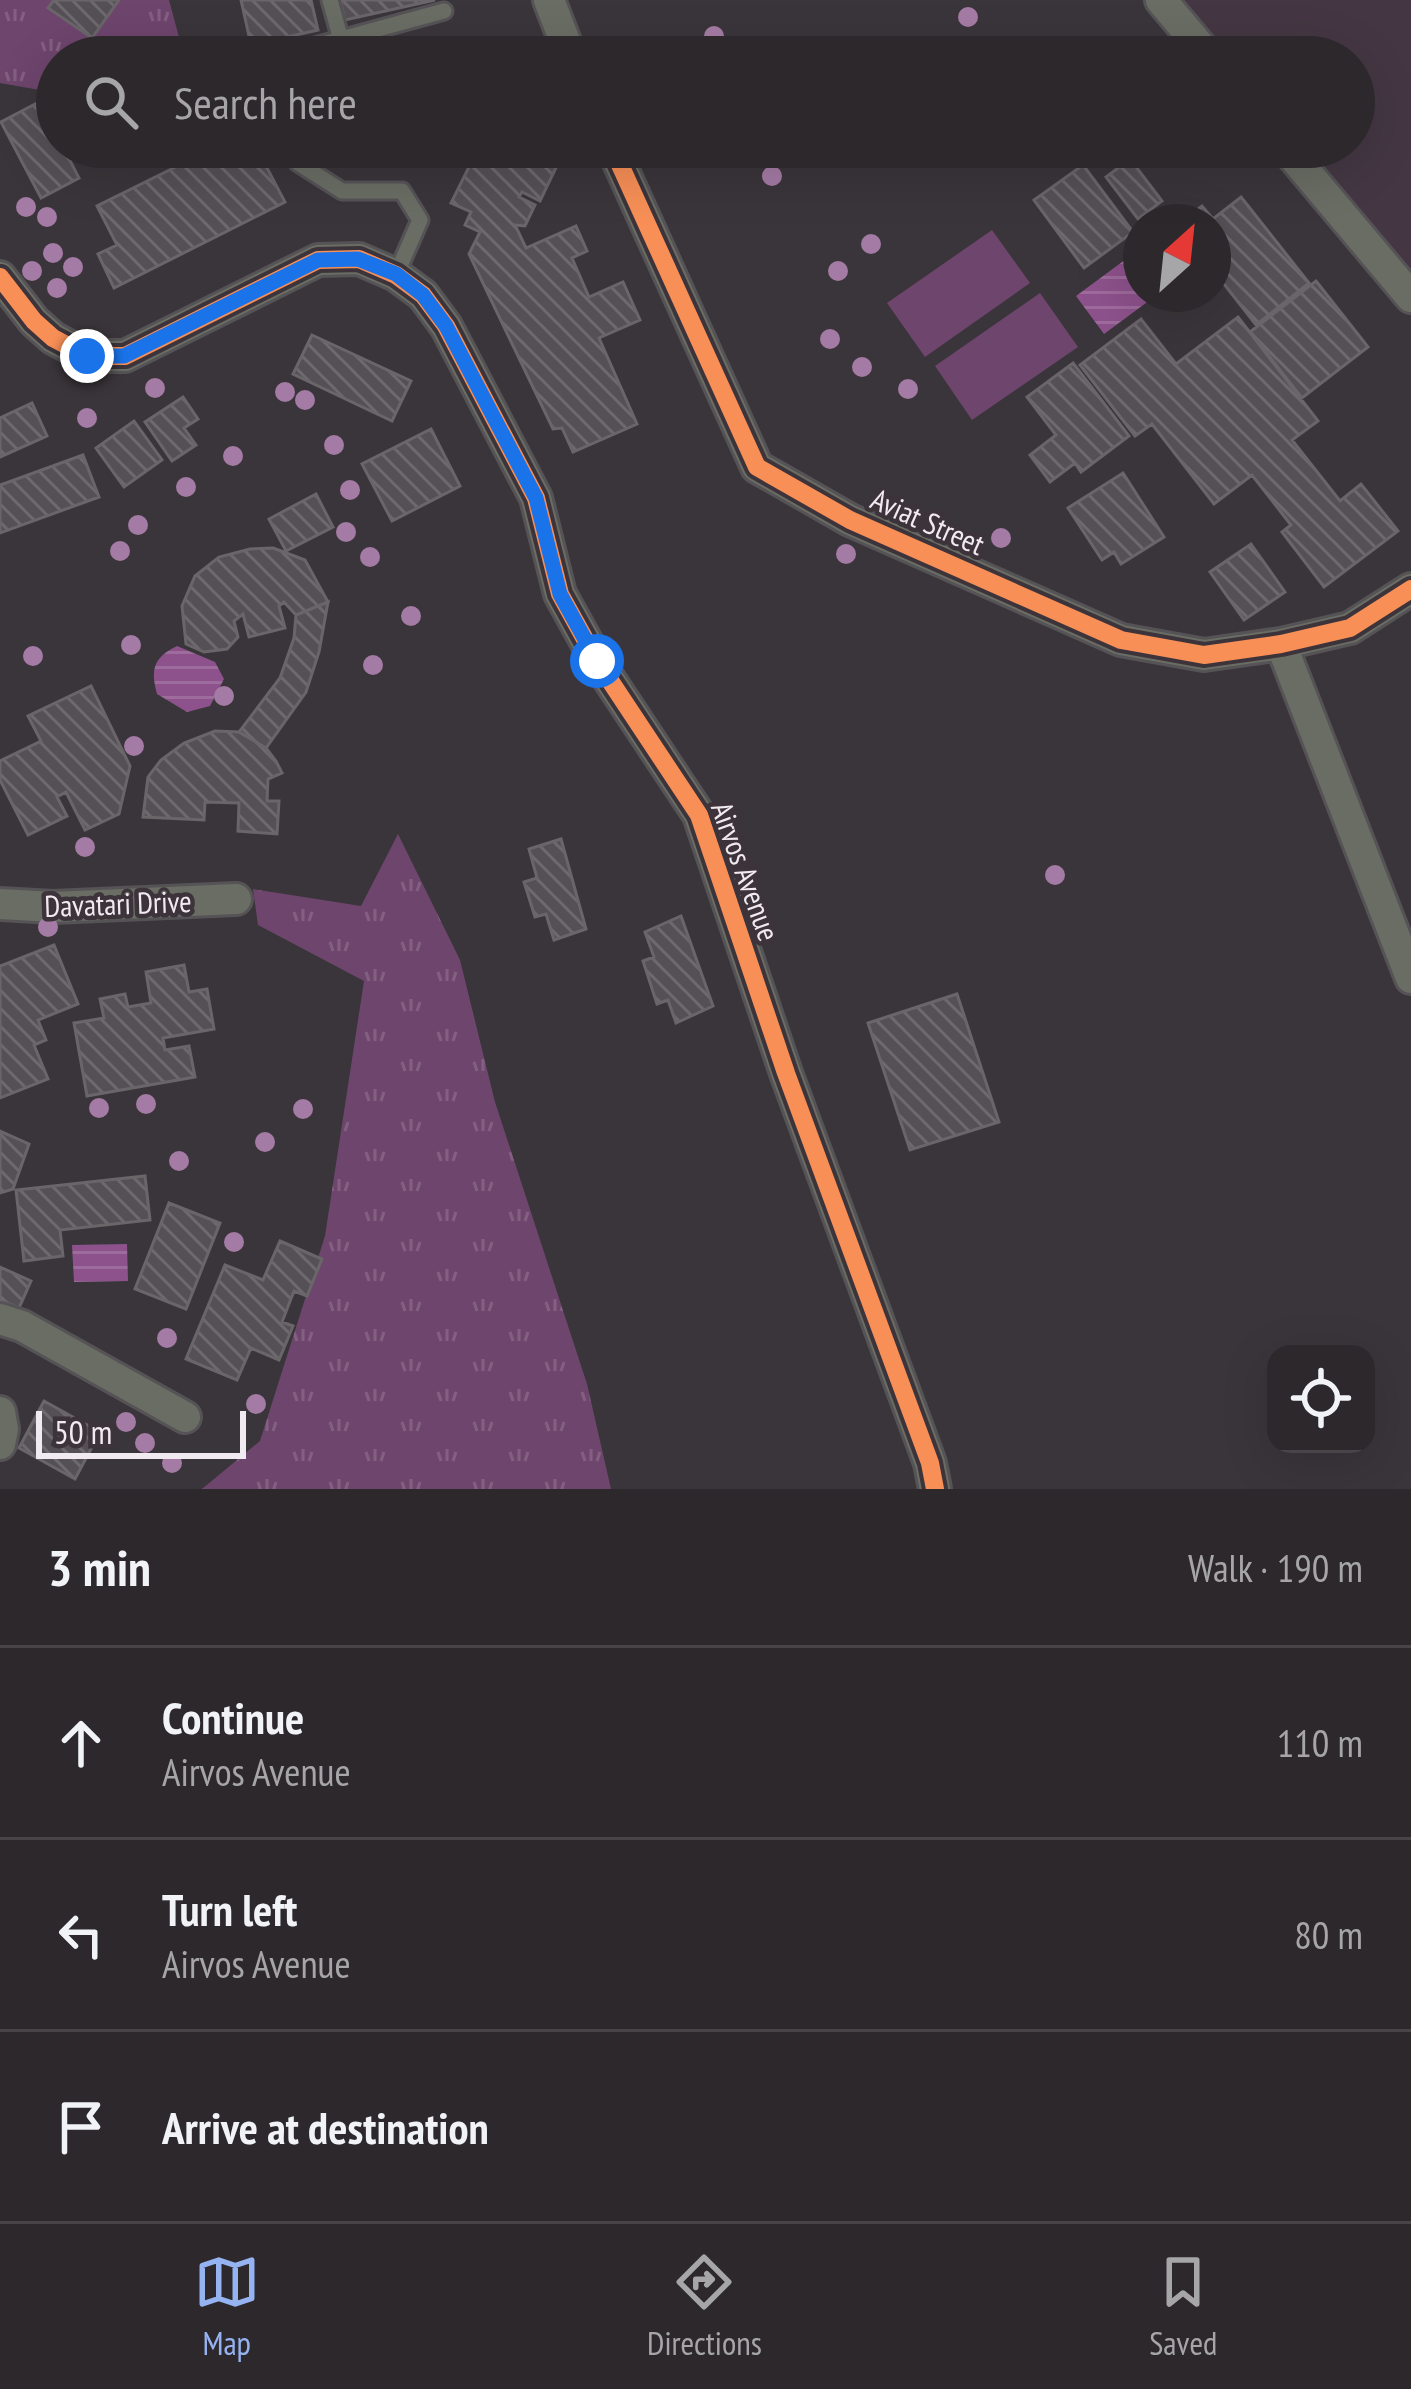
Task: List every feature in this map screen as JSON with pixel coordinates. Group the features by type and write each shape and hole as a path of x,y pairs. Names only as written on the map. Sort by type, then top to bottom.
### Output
{"street":[{"path":"549,0 564,36"},
{"path":"1161,0 1191,36"},
{"name":"Aviat Street","path":"622,168 757,467 850,520 1120,640 1204,655 1350,628 1411,589"},
{"path":"1303,168 1411,297"},
{"path":"0,277 53,338 87,356 124,356 318,260 358,259 396,274"},
{"name":"Airvos Avenue","path":"396,274 423,295 446,326 536,498 560,594 597,661 698,815 786,1073 930,1463 935,1489"},
{"path":"1281,644 1411,978"},
{"name":"Davatari Drive","path":"0,904 53,907 236,899"},
{"path":"0,1319 22,1325 185,1417"},
{"path":"0,1412 0,1444"}],"lane":[{"path":"330,0 340,36"},
{"path":"355,36 444,11"},
{"path":"306,168 342,191 402,191 420,220 396,274"}],"shaded area":[{"path":"1161,0 1411,0 1411,297 1303,168 1375,168 1375,36 1191,36"},
{"path":"1123,261 1123,312 1134,312 1104,334 1076,296"},
{"path":"177,646 215,662 224,679 210,706 187,712 157,694 156,665"},
{"path":"127,1244 128,1281 74,1282 72,1245"}],"green space":[{"path":"0,0 169,0 179,36 36,36 36,89 0,83"},
{"path":"992,230 1030,283 925,357 887,303"},
{"path":"1040,293 1078,347 972,420 935,366"},
{"path":"398,834 460,960 495,1102 587,1384 611,1489 202,1489 260,1441 325,1236 364,981 258,925 253,889 361,906"}],"building":[{"path":"54,0 119,0 93,36 48,8"},
{"path":"241,0 311,0 318,30 291,36 249,36"},
{"path":"340,0 435,0 345,20"},
{"path":"36,104 36,168 74,168 79,178 41,198 1,122"},
{"path":"174,168 267,168 285,202 114,288 98,254 117,245 97,206"},
{"path":"468,168 556,168 540,201 522,192 519,197 535,205 525,226 515,225 526,248 576,226 587,251 572,258 589,297 623,282 640,320 599,338 637,424 573,452 562,428 553,429 469,254 480,232 465,225 471,212 451,203"},
{"path":"1079,168 1085,168 1123,219 1123,239 1084,268 1034,200"},
{"path":"1118,168 1137,168 1162,201 1127,204 1106,177"},
{"path":"1241,197 1309,283 1256,325 1231,293 1231,205"},
{"path":"1316,281 1368,347 1302,398 1250,332"},
{"path":"1238,317 1318,421 1292,440 1340,501 1361,484 1398,531 1324,587 1282,532 1291,525 1252,475 1214,504 1152,424 1135,436 1080,365 1141,319 1176,364"},
{"path":"312,335 411,381 392,421 293,374"},
{"path":"1073,363 1129,436 1081,472 1075,463 1050,482 1030,455 1056,435 1027,397"},
{"path":"183,397 198,419 184,428 196,445 172,461 145,422"},
{"path":"32,403 47,436 0,457 0,418"},
{"path":"134,421 162,460 124,487 96,448"},
{"path":"431,429 460,486 392,521 362,464"},
{"path":"83,455 99,497 0,533 0,485"},
{"path":"1123,473 1164,537 1121,564 1114,552 1102,560 1068,508"},
{"path":"316,494 333,527 286,551 269,519"},
{"path":"1251,544 1285,592 1244,620 1210,572"},
{"path":"273,548 305,560 328,602 296,615 284,602 279,606 285,628 249,637 243,614 234,621 238,637 227,649 204,652 186,644 182,606 195,576 219,557"},
{"path":"328,602 306,692 266,748 239,732 280,678 294,638 296,615"},
{"path":"91,686 130,766 119,814 85,830 66,792 57,797 67,816 28,835 0,780 0,761 41,741 28,716"},
{"path":"215,731 239,732 266,748 276,761 282,773 268,779 267,801 279,801 277,834 238,831 239,803 205,802 204,820 143,817 148,777 161,760 184,743"},
{"path":"561,839 586,929 554,940 546,914 535,917 524,882 537,878 529,849"},
{"path":"681,916 713,1006 676,1023 668,1000 657,1004 643,961 654,957 645,932"},
{"path":"54,945 78,1004 38,1020 46,1040 34,1045 48,1079 0,1098 0,966"},
{"path":"184,965 189,992 207,989 214,1029 163,1038 165,1050 189,1046 195,1077 87,1096 74,1023 104,1018 100,999 125,994 128,1007 151,1003 146,972"},
{"path":"957,994 999,1122 910,1150 868,1023"},
{"path":"0,1131 29,1144 13,1189 0,1193"},
{"path":"145,1176 150,1220 60,1230 63,1256 24,1261 16,1190"},
{"path":"169,1203 220,1223 186,1309 135,1289"},
{"path":"280,1241 322,1259 307,1296 294,1291 282,1322 293,1326 279,1360 251,1348 237,1380 186,1359 225,1265 263,1280"},
{"path":"0,1267 31,1281 19,1308 0,1300"},
{"path":"44,1401 100,1432 75,1479 19,1448"}],"cycle path":[{"path":"622,168 757,467 850,520 1121,640 1204,655 1350,628 1411,589"},
{"path":"0,277 34,321 53,338 87,356 125,356 318,260 359,259 396,275 423,295 446,326 536,498 560,594 597,661 699,815 786,1073 930,1463 935,1489"}],"route":[{"path":"87,356 124,356 318,260 358,259 396,274 423,295 446,326 536,498 560,594 597,661"}]}
